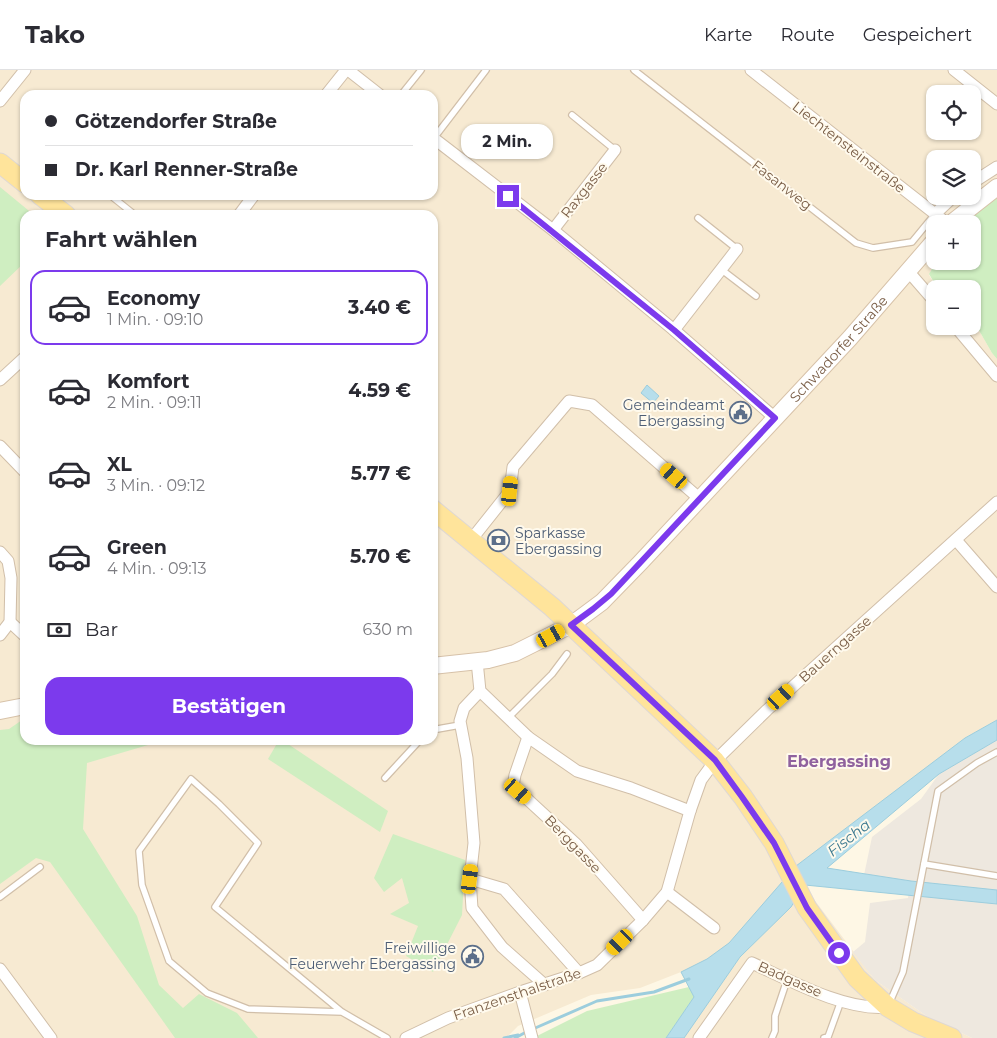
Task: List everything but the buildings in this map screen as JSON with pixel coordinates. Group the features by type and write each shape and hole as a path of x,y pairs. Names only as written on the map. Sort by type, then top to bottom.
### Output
{"main road":[{"path":"0,163 20,179"},
{"path":"961,215 997,187"},
{"path":"46,200 60,210"},
{"name":"Schwadorfer Straße","path":"438,665 496,659 515,653 571,625 611,594 850,338 926,250"},
{"path":"438,514 571,625 715,760 774,843 805,904 857,978 888,1007 913,1022 952,1038"},
{"path":"0,711 20,707"}],"street":[{"path":"0,102 25,70"},
{"path":"330,90 347,70 373,90"},
{"name":"Liechtensteinstraße","path":"751,70 935,214"},
{"path":"954,70 997,104"},
{"path":"438,141 553,230 674,330 775,418"},
{"name":"Raxgasse","path":"553,230 615,150"},
{"path":"981,177 997,167"},
{"path":"935,214 944,205"},
{"path":"674,330 737,249"},
{"path":"908,271 926,292"},
{"path":"963,335 997,376"},
{"path":"0,380 20,362"},
{"path":"471,540 510,491 513,467 569,401 592,404 700,499"},
{"path":"0,446 20,467"},
{"name":"Bauerngasse","path":"715,760 767,710 997,502"},
{"path":"956,540 997,587"},
{"path":"0,552 8,561 11,578 10,622 0,635"},
{"path":"10,622 20,631"},
{"path":"477,661 480,691 528,737 576,771 631,788 690,811"},
{"path":"480,691 464,708 460,716 474,843 470,879 472,908 502,947 545,984"},
{"name":"Berggasse","path":"528,737 514,774 513,786 576,844 643,920"},
{"name":"Franzensthalstraße","path":"407,1038 448,1018 579,973 597,965 643,920 667,892 690,811 701,780 715,760"},
{"path":"470,879 504,889 579,973"},
{"path":"667,892 714,928"},
{"name":"Badgasse","path":"700,1038 752,963 788,980 842,1001 874,1008 888,1007"},
{"path":"0,969 51,1038"},
{"path":"520,992 532,1038"}],"lane":[{"path":"405,90 421,70"},
{"path":"438,131 486,70"},
{"name":"Fasanweg","path":"634,70 856,243 873,248 912,242 935,214"},
{"path":"572,115 615,150"},
{"path":"116,200 129,210"},
{"path":"698,218 737,249"},
{"path":"722,270 756,296"},
{"path":"509,717 552,674 567,654"},
{"path":"438,729 460,725"},
{"path":"385,778 415,745"},
{"path":"888,1007 903,972 938,791 977,763 997,752"},
{"path":"342,1012 248,1009 207,993 169,961 142,885 139,851 190,779 219,804 258,843 215,907 342,1012 387,1038"},
{"path":"924,864 997,876"},
{"path":"0,897 40,867"},
{"path":"772,1038 775,1031 775,1016 788,980"},
{"path":"824,1038 828,1037 842,1001"}],"shaded area":[{"path":"0,70 997,70 997,197 982,207 974,215 926,215 926,270 932,270 929,275 932,280 926,280 926,335 981,334 997,359 997,720 965,738 805,885 875,980 928,1017 972,1038 666,1038 694,997 681,972 640,988 591,995 518,1026 506,1038 0,1038"},
{"path":"997,740 997,1038 972,1038 928,1017 875,980 853,952 865,942 870,903 908,898 910,881 864,875 872,837 921,799 939,774"}],"green space":[{"path":"0,187 28,210 20,210 20,267 0,286"},
{"path":"997,197 997,359 981,334 981,280 933,280 929,274 931,270 981,270 981,215 974,215 982,207"},
{"path":"20,721 20,745 148,745 87,763 83,829 137,916 159,985 183,1008 199,994 237,1013 258,1038 175,1038 50,862 36,858 0,884 0,730 9,729"},
{"path":"276,745 289,745 388,811 380,832 268,759"},
{"path":"393,834 465,860 462,915 433,972 406,956 418,926 390,914 409,903 402,878 384,892 374,878"},
{"path":"689,987 694,997 666,1038 533,1038 587,1011"}],"water":[{"path":"647,385 659,396 653,403 641,393"},
{"path":"997,720 997,740 939,774 827,868 911,881 997,890 997,904 805,885 791,907 740,957 684,1038 666,1038 694,997 681,972 707,959 729,943 796,866 965,738"}],"waterway":[{"name":"Fischa","path":"533,1029 597,1001 654,992 689,979"},
{"name":"Fischa","path":"515,1038 528,1031"},
{"path":"504,1038 518,1035"}],"place":[{"name":"Gemeindeamt Ebergassing","path":"741,413"},
{"name":"Sparkasse Ebergassing","path":"499,541"},
{"name":"Freiwillige Feuerwehr Ebergassing","path":"472,956"}],"district":[{"name":"Ebergassing","path":"839,761"}],"route":[{"path":"508,196 553,230 674,330 775,418 611,594 571,625 715,760 774,843 807,908 839,953"}]}
